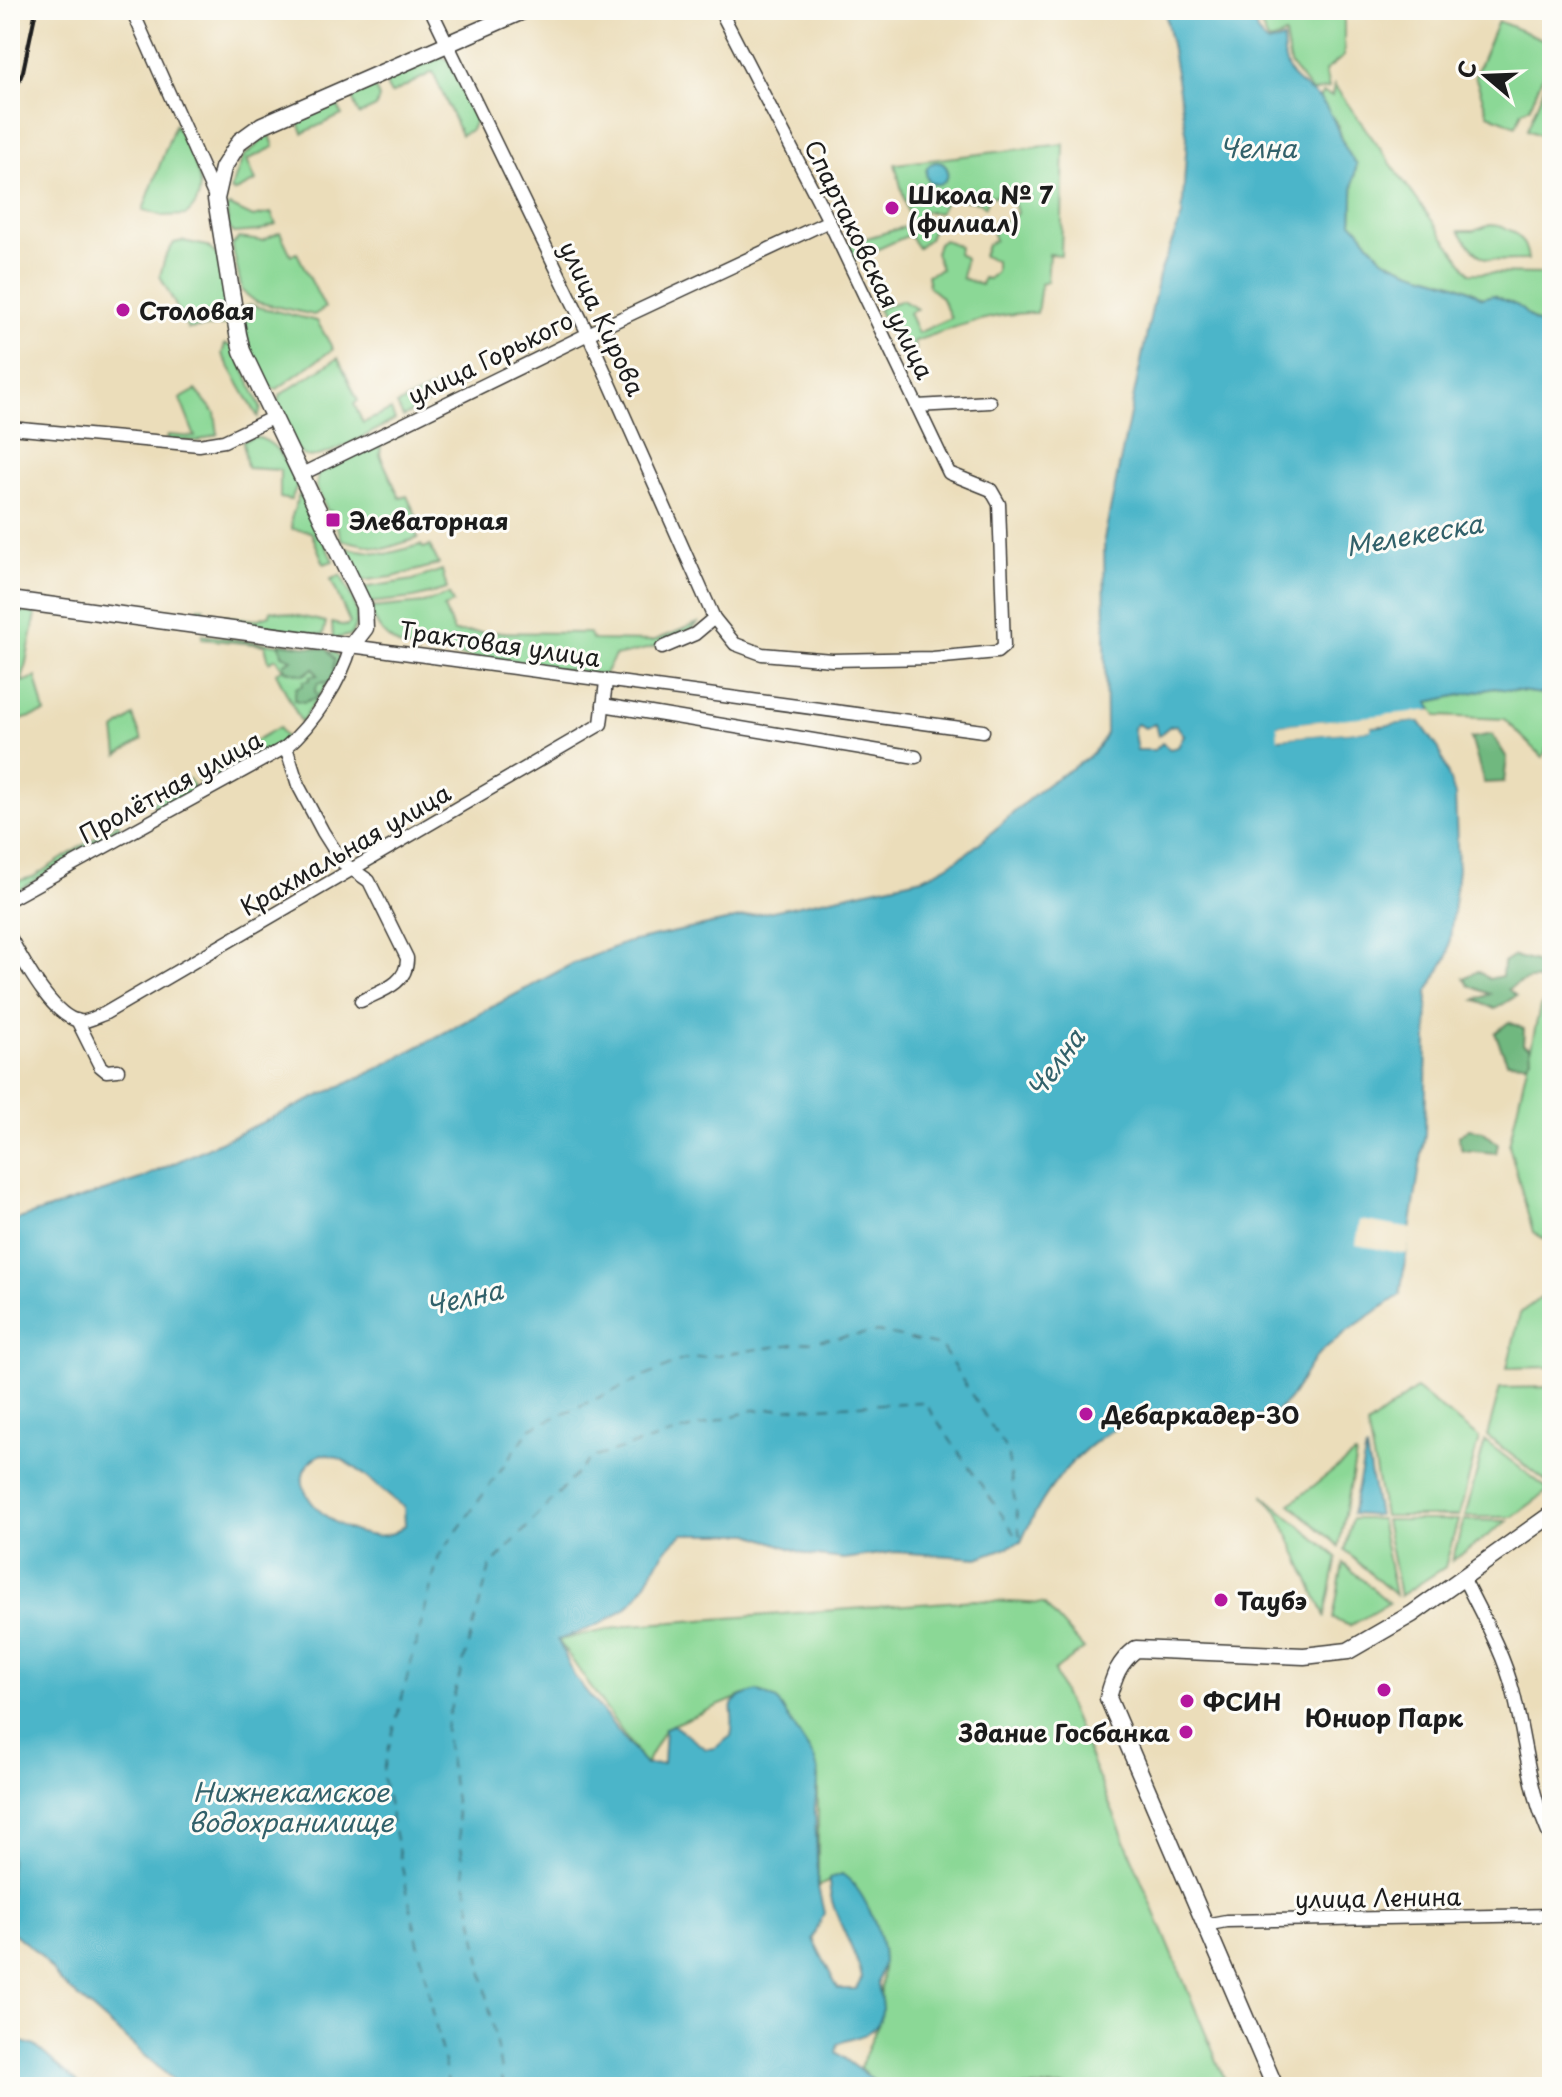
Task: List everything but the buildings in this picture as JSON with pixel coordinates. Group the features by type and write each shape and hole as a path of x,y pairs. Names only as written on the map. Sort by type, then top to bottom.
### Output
{"street":[{"path":"132,10 216,199 242,351 364,606 365,628 351,646"},
{"name":"улица Кирова","path":"431,10 588,334 714,618 735,644"},
{"path":"216,199 223,168 240,141 262,125 525,10"},
{"name":"Спартаковская улица","path":"720,10 829,221 949,473 991,490 999,504 1004,646 997,652 933,658 832,660 762,654 735,644"},
{"name":"улица Горького","path":"302,474 588,334 829,221"},
{"path":"917,406 990,402"},
{"path":"10,428 199,445 224,441 274,417"},
{"name":"Трактовая улица","path":"10,600 983,731"},
{"path":"662,648 695,634 714,618"},
{"name":"Пролётная улица","path":"10,899 286,747 318,707 347,661 351,646"},
{"name":"Крахмальная улица","path":"73,1019 85,1021 104,1014 601,724 606,682"},
{"path":"603,705 916,757"},
{"path":"286,747 298,785 323,832 342,862 355,870 375,892 407,958 407,966 398,982 361,1001"},
{"path":"10,937 57,1009 73,1019 100,1066 106,1071 118,1070"},
{"path":"1275,2087 1108,1698 1121,1660 1136,1649 1304,1656 1348,1651 1412,1614 1552,1514"},
{"path":"1463,1577 1497,1646 1512,1688 1541,1820 1552,1841"},
{"name":"улица Ленина","path":"1205,1925 1226,1921 1552,1915"}],"green space":[{"path":"1253,10 1344,10 1344,56 1325,71 1329,88 1312,92 1290,64 1285,35 1269,42"},
{"path":"1498,21 1552,43 1552,52 1530,107 1522,111 1516,126 1488,114 1475,76"},
{"path":"439,55 448,60 476,118 471,130 461,135 433,72 391,94 387,87 388,77"},
{"path":"1552,67 1552,140 1527,130"},
{"path":"374,85 379,98 376,107 359,115 351,95"},
{"path":"1334,85 1470,273 1552,274 1552,330 1535,322 1518,306 1493,295 1482,298 1461,286 1397,265 1376,251 1352,222 1357,164 1348,155 1337,124 1319,98 1323,93 1332,96"},
{"path":"336,101 342,115 303,133 298,120"},
{"path":"175,124 197,171 199,194 186,215 163,216 143,210"},
{"path":"270,134 274,147 247,160 256,181 234,192 231,190 243,157"},
{"path":"1064,144 1061,255 1049,254 1047,282 1041,284 1037,313 989,318 943,331 913,342 916,350 902,358 878,309 902,300 917,309 909,313 918,333 951,318 941,297 929,287 927,275 941,269 935,253 938,243 944,240 959,246 958,253 965,258 962,278 981,285 983,278 988,279 996,272 996,261 983,256 987,245 995,240 992,231 996,219 1009,222 1017,213 1012,197 998,192 996,197 990,195 985,207 979,202 947,198 939,213 924,211 921,218 924,223 934,226 929,239 918,248 909,235 854,260 846,244 911,225 895,164"},
{"path":"230,206 253,217 271,213 276,224 259,231 234,233 229,228 226,209"},
{"path":"1490,225 1505,228 1516,235 1524,245 1528,260 1488,259 1475,251 1459,231 1474,231"},
{"path":"280,232 291,255 297,253 325,308 314,315 256,302 242,291 232,245 239,238 262,241"},
{"path":"183,241 207,246 219,257 230,319 226,325 188,329 160,276 165,258 174,243"},
{"path":"250,305 317,321 333,349 277,389 268,388 247,338 244,317 245,307"},
{"path":"225,344 234,347 261,408 258,417 222,354"},
{"path":"338,358 358,401 354,404 363,423 391,410 395,420 322,455 303,455 291,440 276,406 280,395"},
{"path":"459,375 464,384 403,417 397,405"},
{"path":"196,390 215,413 218,434 198,441 167,440 168,435 195,437 180,399"},
{"path":"400,432 402,435 381,444 380,455 400,498 407,496 419,522 413,525 418,538 384,549 342,540 331,511 328,512 316,487 318,474"},
{"path":"254,437 270,443 286,462 297,485 291,500 280,498 280,470 247,468 243,441"},
{"path":"300,492 333,561 324,564 311,532 292,529 291,519"},
{"path":"421,545 423,548 430,546 439,564 393,577 359,581 344,548 386,554"},
{"path":"442,570 447,589 414,598 369,603 362,588 413,580"},
{"path":"341,575 354,604 356,620 351,635 333,639 332,623 346,626 350,623 331,579"},
{"path":"449,594 453,603 444,608 454,632 589,633 593,640 653,641 698,623 672,641 615,656 604,675 403,648 382,632 371,608 424,603"},
{"path":"198,607 204,607 204,613 255,620 270,615 271,610 326,622 323,635 198,619"},
{"path":"10,609 36,614 22,682 36,677 45,713 10,723"},
{"path":"202,635 334,652 340,658 339,667 301,722 276,673 283,668 276,658 269,662 265,645 202,639"},
{"path":"280,643 327,649 335,660 333,669 338,671 332,675 331,682 318,683 315,691 319,697 304,702 294,700 296,688 303,685 303,681 310,680 310,676 318,675 313,668 304,675 285,670 284,663 292,659 282,655"},
{"path":"1494,688 1552,695 1552,737 1543,757 1504,719 1437,716 1427,702"},
{"path":"133,716 142,740 118,755 115,730"},
{"path":"279,727 286,739 202,788 196,775"},
{"path":"1492,734 1507,758 1504,782 1484,783 1471,738"},
{"path":"189,779 196,791 158,812 152,802"},
{"path":"118,823 122,830 10,895 10,883 33,877"},
{"path":"1514,956 1538,963 1547,961 1552,973 1546,982 1527,981 1508,989 1516,996 1495,1009 1475,1000 1490,994 1470,986 1464,978 1478,971 1489,979 1502,976 1503,963"},
{"path":"1552,991 1551,1243 1533,1232 1509,1145 1540,1007"},
{"path":"1509,1022 1524,1029 1523,1044 1530,1047 1531,1058 1526,1063 1507,1062 1495,1033"},
{"path":"1469,1129 1483,1131 1498,1144 1496,1153 1462,1150 1458,1136"},
{"path":"1552,1289 1552,1367 1507,1368 1520,1313"},
{"path":"1552,1387 1552,1486 1487,1436 1500,1388"},
{"path":"1416,1389 1479,1438 1459,1516 1384,1516 1367,1426"},
{"path":"1485,1441 1549,1490 1513,1517 1465,1517"},
{"path":"1356,1455 1339,1546 1290,1504"},
{"path":"1263,1495 1337,1557 1325,1616 1279,1514"},
{"path":"1352,1519 1380,1519 1395,1595 1345,1551"},
{"path":"1385,1520 1458,1520 1445,1567 1400,1596"},
{"path":"1464,1520 1508,1521 1452,1561"},
{"path":"1343,1563 1389,1603 1350,1626 1333,1619"},
{"path":"975,1600 1044,1604 1084,1649 1054,1671 1228,2087 880,2087 860,2068 878,2024 883,1968 842,1874 818,1887 818,1771 744,1695 665,1728 645,1765 558,1640 631,1625"}],"water":[{"path":"1165,10 1251,10 1257,32 1268,44 1283,39 1284,58 1289,70 1326,107 1346,149 1357,164 1352,222 1376,251 1397,265 1461,286 1482,298 1493,295 1518,306 1535,322 1552,330 1552,695 1494,688 1428,702 1433,710 1418,714 1278,725 1279,738 1370,730 1371,727 1419,721 1439,749 1455,795 1458,869 1448,956 1428,991 1425,1134 1400,1295 1320,1353 1286,1403 1272,1413 1243,1417 1193,1409 1163,1412 1135,1420 1110,1432 1087,1448 1049,1490 1021,1542 978,1558 895,1552 844,1559 809,1555 750,1534 683,1534 669,1547 639,1594 623,1610 591,1628 558,1640 574,1676 645,1765 663,1764 665,1728 673,1725 706,1749 715,1748 731,1736 732,1707 737,1699 757,1691 777,1700 814,1758 818,1771 815,1809 818,1887 824,1913 813,1939 838,1989 856,1989 862,1978 833,1904 829,1878 842,1874 858,1890 880,1938 883,1961 878,1982 881,2016 868,2033 838,2044 836,2052 882,2087 181,2087 61,1982 39,1954 10,1930 10,1222 140,1179 371,1072 572,964 625,943 923,878 960,858 1046,785 1095,751 1106,733 1104,539 1159,275 1182,216 1187,137","holes":["1137,724 1145,728 1155,724 1158,736 1176,725 1184,735 1178,747 1170,749 1162,743 1155,750 1137,750 1133,728","322,1454 355,1467 404,1507 405,1525 388,1534 367,1535 345,1528 326,1516 311,1500 303,1484 306,1468"]},
{"path":"933,162 941,162 948,173 941,184 933,184 926,177 926,169"},
{"path":"1366,1449 1378,1516 1352,1514"},
{"path":"10,2038 35,2046 83,2087 10,2087"}],"pier":[{"path":"1433,710 1436,714 1419,721 1371,726 1371,730 1278,738 1277,725","holes":["1366,721 1367,727 1282,734 1281,728"]},
{"path":"1360,1220 1412,1229 1407,1254 1356,1245"}],"ferry route":[{"path":"449,2087 382,1774 439,1556 531,1428 682,1360 878,1332 941,1346 1007,1451 1021,1542"},
{"path":"504,2087 466,1882 445,1728 490,1567 591,1458 754,1410 924,1402 1020,1541"}],"railway":[{"path":"10,104 23,71 36,10"}],"place":[{"name":"Школа № 7 (филиал)","path":"892,208"},
{"name":"Столовая","path":"123,310"},
{"name":"Элеваторная","path":"333,520"},
{"name":"Дебаркадер-30","path":"1086,1414"},
{"name":"Таубэ","path":"1221,1600"},
{"name":"Юниор Парк","path":"1384,1690"},
{"name":"ФСИН","path":"1187,1701"},
{"name":"Здание Госбанка","path":"1186,1732"}],"water label":[{"name":"Челна","path":"1258,147"},
{"name":"Мелекеска","path":"1414,534"},
{"name":"Челна","path":"1055,1063"},
{"name":"Челна","path":"464,1297"},
{"name":"Нижнекамское водохранилище","path":"291,1806"}]}
